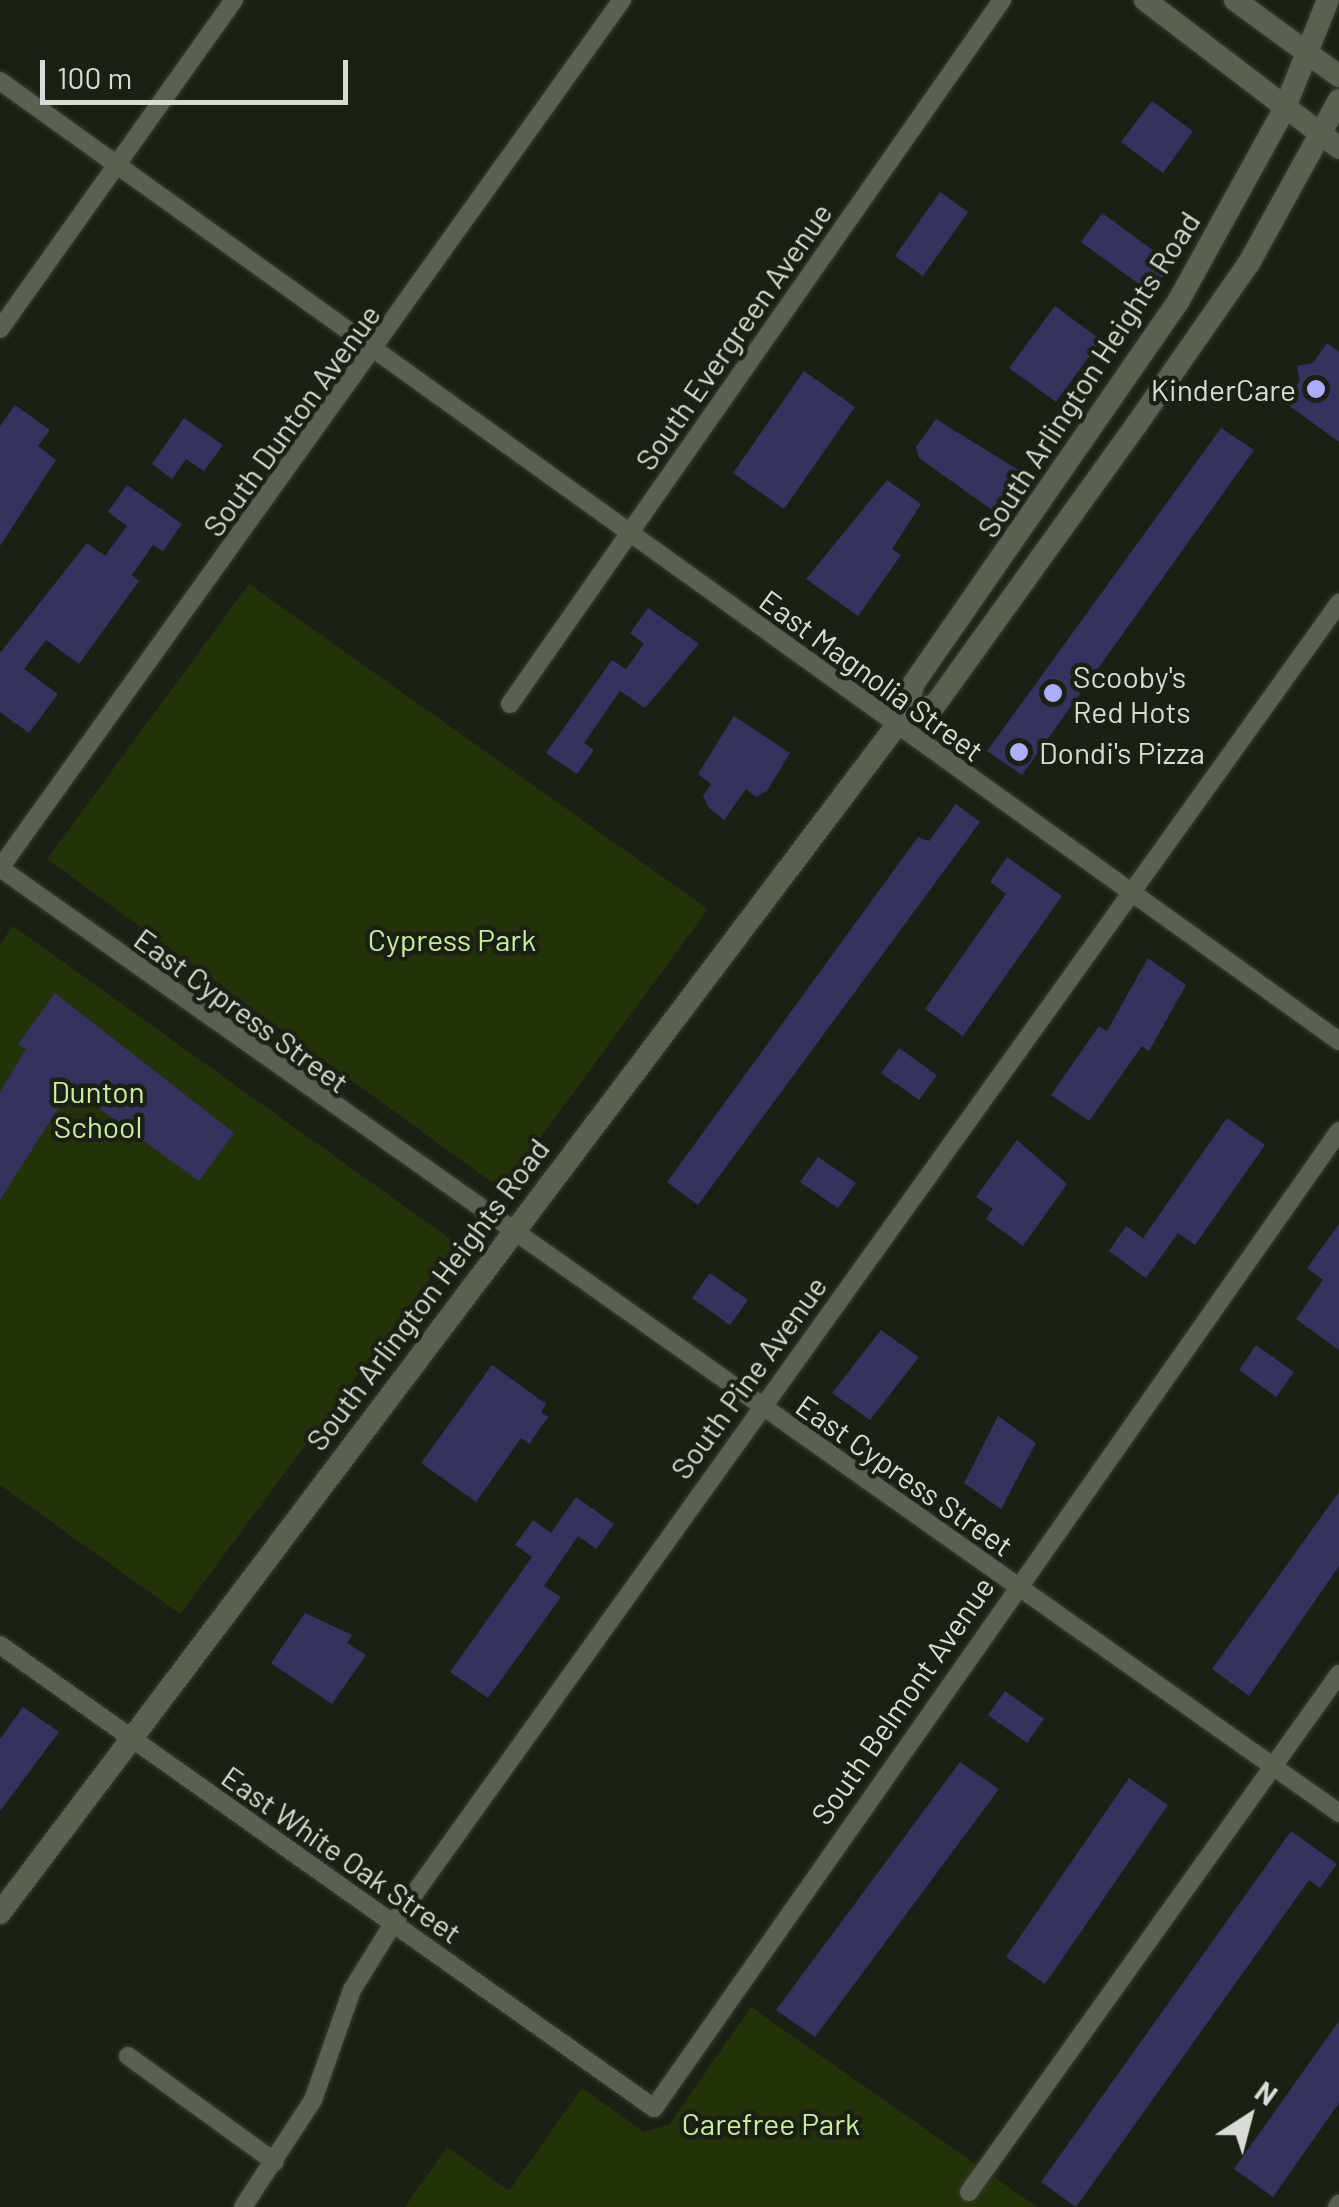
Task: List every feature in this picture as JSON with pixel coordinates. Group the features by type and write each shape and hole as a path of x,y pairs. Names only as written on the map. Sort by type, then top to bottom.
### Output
{"main road":[{"path":"1145,0 1331,143"},
{"path":"1235,0 1339,76"},
{"name":"South Arlington Heights Road","path":"0,1914 509,1232 900,719 914,683 1180,300 1284,110 1328,0"},
{"name":"South Arlington Heights Road","path":"900,719 935,705 1217,310 1331,143 1339,100"}],"street":[{"path":"0,329 234,0"},
{"name":"South Dunton Avenue","path":"0,868 373,354 622,0"},
{"name":"South Evergreen Avenue","path":"510,704 1002,0"},
{"name":"East Magnolia Street","path":"0,82 627,535 900,719 1129,894 1339,1041"},
{"name":"South Pine Avenue","path":"243,2207 313,2100 352,1990 394,1922 1339,604"},
{"name":"East Cypress Street","path":"0,868 509,1232 1339,1813"},
{"name":"South Belmont Avenue","path":"654,2108 1015,1586 1339,1131"},
{"name":"East White Oak Street","path":"0,1645 131,1742 394,1922 654,2108"},
{"path":"969,2192 1339,1674"},
{"path":"128,2056 275,2162"}],"green space":[{"name":"Cypress Park","path":"249,584 708,909 508,1182 497,1186 47,859"},
{"name":"Dunton School","path":"13,926 456,1243 180,1614 0,1485 0,944"},
{"name":"Carefree Park","path":"751,2007 1037,2207 405,2207 447,2147 509,2191 582,2088 644,2132 669,2125"}],"building":[{"path":"1152,101 1193,131 1163,173 1121,142"},
{"path":"940,192 968,212 923,276 895,256"},
{"path":"1102,213 1172,264 1151,293 1081,242"},
{"path":"1055,306 1101,340 1056,402 1009,368"},
{"name":"KinderCare","path":"1327,343 1339,352 1339,442 1284,402 1300,381 1297,366 1313,363"},
{"path":"804,371 855,407 784,509 733,473"},
{"path":"15,405 50,430 38,446 56,460 0,546 0,426"},
{"path":"184,418 223,445 204,471 186,459 172,479 152,464"},
{"path":"936,419 1020,471 992,510 919,458 916,447"},
{"path":"1221,428 1254,450 1022,775 987,751"},
{"path":"887,480 921,504 892,549 901,555 858,616 806,579"},
{"path":"127,485 182,524 163,551 153,545 132,575 139,581 79,664 46,640 24,669 58,694 29,733 0,712 0,653 87,543 105,556 127,526 108,512"},
{"path":"648,608 699,644 645,708 620,691 584,743 594,750 577,774 546,753 612,660 626,669 644,644 630,633"},
{"path":"734,716 790,753 767,791 756,797 746,789 724,820 709,808 703,796 711,784 698,774"},
{"path":"956,804 980,822 698,1205 667,1182 918,837 929,841"},
{"path":"1007,857 1062,896 963,1036 925,1009 1006,894 990,882"},
{"path":"1148,958 1186,985 1149,1051 1142,1046 1089,1121 1051,1095 1099,1026 1107,1031"},
{"path":"55,993 234,1133 199,1181 71,1088 0,1200 0,1092 26,1049 18,1044"},
{"path":"899,1048 937,1075 919,1100 881,1073"},
{"path":"1227,1118 1265,1145 1195,1245 1178,1233 1146,1278 1109,1251 1126,1226 1143,1238"},
{"path":"1017,1140 1067,1184 1023,1246 986,1219 993,1209 976,1197"},
{"path":"818,1157 856,1183 838,1208 800,1182"},
{"path":"1339,1224 1339,1350 1296,1319 1323,1280 1307,1268"},
{"path":"710,1273 748,1300 730,1325 692,1298"},
{"path":"881,1330 919,1357 870,1420 832,1393"},
{"path":"1256,1345 1294,1372 1276,1397 1239,1370"},
{"path":"492,1365 546,1404 541,1412 548,1417 529,1444 521,1438 476,1502 421,1463"},
{"path":"998,1416 1036,1443 1001,1509 964,1483"},
{"path":"1339,1492 1339,1566 1249,1696 1212,1669"},
{"path":"576,1497 614,1524 596,1549 578,1536 544,1586 561,1597 488,1698 450,1672 532,1557 515,1545 533,1520 551,1533"},
{"path":"305,1613 352,1635 347,1643 366,1655 332,1704 271,1663"},
{"path":"1005,1691 1044,1719 1027,1743 988,1715"},
{"path":"23,1707 59,1732 0,1811 0,1739"},
{"path":"960,1762 999,1789 815,2037 776,2010"},
{"path":"1129,1778 1168,1805 1045,1984 1006,1957"},
{"path":"1291,1831 1337,1864 1320,1888 1309,1880 1076,2207 1041,2182"},
{"path":"1339,2021 1339,2103 1273,2197 1234,2169"}],"place":[{"name":"KinderCare","path":"1316,389"},
{"name":"Scooby's Red Hots","path":"1053,693"},
{"name":"Dondi's Pizza","path":"1019,752"}]}
